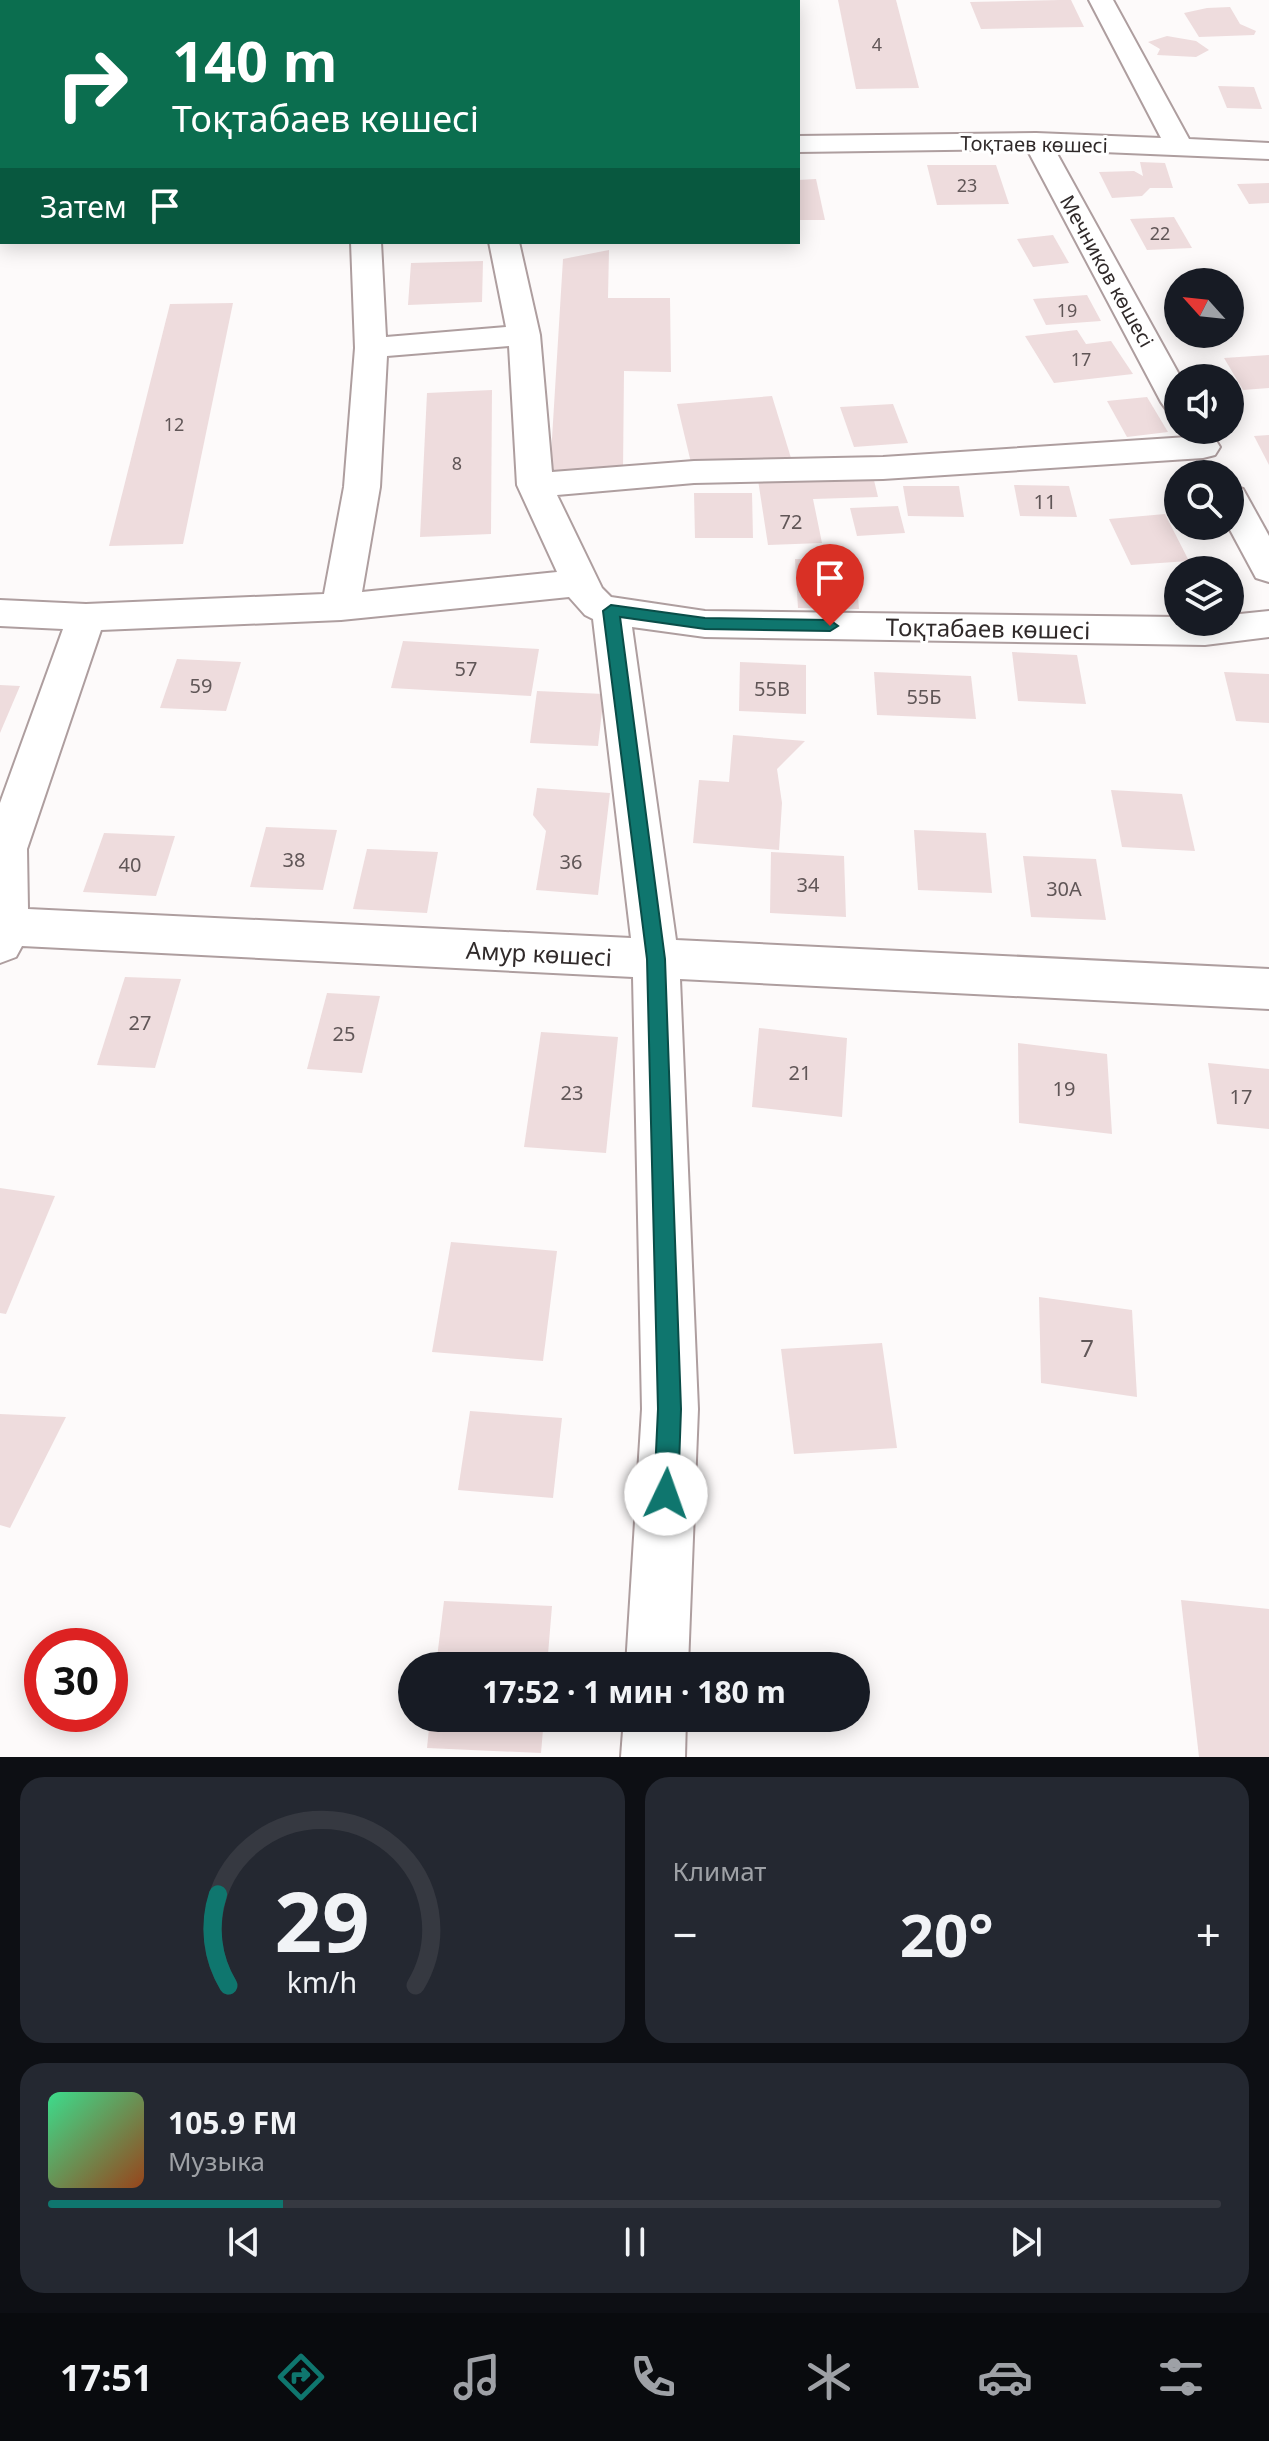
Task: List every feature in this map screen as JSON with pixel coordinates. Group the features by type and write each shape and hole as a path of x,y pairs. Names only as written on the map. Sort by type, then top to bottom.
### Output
{"street":[{"path":"1101,0 1180,149"},
{"name":"Тоқтаев көшесі","path":"800,144 1036,141 1269,151"},
{"name":"Мечников көшесі","path":"1036,141 1164,376"},
{"path":"341,607 362,487 371,348 366,244"},
{"path":"504,244 524,335 535,485 595,597 656,959 670,1409 658,1652"},
{"path":"371,348 524,335"},
{"path":"535,485 694,472 883,468 1204,450"},
{"path":"1244,523 1269,569"},
{"name":"Тоқтабаев көшесі","path":"0,613 86,617 595,597 705,624 1205,631 1269,624"},
{"path":"2,932 5,849 86,617"},
{"name":"Амур көшесі","path":"2,932 656,959 1269,989"},
{"path":"653,1757 654,1732"}],"building":[{"path":"838,0 896,0 919,88 856,89"},
{"path":"1071,0 1084,27 981,29 970,2"},
{"path":"1230,7 1240,24 1256,31 1254,35 1199,37 1184,13 1207,8"},
{"path":"1167,36 1196,41 1209,50 1196,57 1157,55 1160,49 1148,42"},
{"path":"1218,86 1254,87 1262,109 1227,108"},
{"path":"1140,162 1165,163 1173,188 1150,188 1142,196 1112,198 1099,172 1134,171 1143,176"},
{"path":"927,165 996,165 1009,204 937,205"},
{"path":"816,179 825,220 800,220 800,180"},
{"path":"1269,183 1269,203 1249,204 1237,184"},
{"path":"1174,217 1192,248 1147,250 1130,219"},
{"path":"1053,235 1069,263 1033,267 1017,239"},
{"path":"609,250 608,298 670,298 671,372 624,371 623,471 550,471 563,259"},
{"path":"483,261 482,302 408,305 411,263"},
{"path":"1087,295 1101,321 1046,325 1033,299"},
{"path":"233,303 183,544 109,546 170,304"},
{"path":"1077,330 1086,344 1111,341 1133,374 1054,383 1025,336"},
{"path":"1269,355 1269,388 1244,390 1244,364 1228,364 1224,358"},
{"path":"492,390 491,534 420,537 427,393"},
{"path":"772,396 791,458 692,467 677,404"},
{"path":"1147,397 1164,425 1164,432 1127,437 1107,401"},
{"path":"893,404 908,443 854,447 840,407"},
{"path":"1269,435 1269,465 1254,436"},
{"path":"873,476 878,497 813,499 822,543 768,545 758,480"},
{"path":"1014,485 1069,486 1077,517 1020,516"},
{"path":"903,486 959,486 964,517 908,516"},
{"path":"694,493 752,493 753,538 695,538"},
{"path":"898,506 905,533 857,536 850,508"},
{"path":"1164,514 1164,540 1178,540 1186,556 1164,556 1164,563 1131,565 1109,519"},
{"path":"795,559 855,560 859,609 798,608"},
{"path":"403,641 539,649 531,696 391,688"},
{"path":"1012,652 1077,655 1086,704 1018,701"},
{"path":"177,659 241,662 226,711 160,708"},
{"path":"740,662 806,665 806,714 739,711"},
{"path":"874,672 971,676 976,719 877,715"},
{"path":"1224,672 1269,674 1269,723 1236,721"},
{"path":"0,685 20,686 0,733"},
{"path":"537,691 604,694 598,746 530,743"},
{"path":"733,735 805,741 777,769 782,803 779,850 693,843 699,780 729,782"},
{"path":"537,788 610,793 598,895 536,890 546,831 533,815"},
{"path":"1111,790 1182,794 1195,851 1122,847"},
{"path":"266,827 337,830 323,890 250,887"},
{"path":"914,830 986,833 992,893 918,890"},
{"path":"104,833 175,836 156,896 83,892"},
{"path":"367,849 438,852 427,913 353,909"},
{"path":"771,852 844,856 846,917 770,913"},
{"path":"1023,856 1096,859 1106,920 1031,917"},
{"path":"125,977 181,979 155,1068 97,1065"},
{"path":"327,993 380,996 362,1073 307,1069"},
{"path":"759,1028 847,1038 842,1117 752,1107"},
{"path":"541,1032 618,1037 606,1153 524,1147"},
{"path":"1018,1043 1107,1054 1112,1134 1019,1123"},
{"path":"1208,1063 1269,1069 1269,1129 1217,1124"},
{"path":"0,1188 55,1196 6,1314 0,1313"},
{"path":"451,1242 557,1251 543,1361 432,1352"},
{"path":"1039,1297 1132,1310 1137,1397 1041,1383"},
{"path":"882,1343 897,1448 794,1454 781,1349"},
{"path":"470,1411 562,1418 553,1498 458,1490"},
{"path":"0,1414 66,1417 10,1528 0,1525"},
{"path":"1181,1600 1269,1609 1269,1757 1199,1757"},
{"path":"444,1601 552,1606 548,1652 438,1652"},
{"path":"429,1732 543,1732 541,1753 427,1748"}],"route":[{"path":"666,1494 670,1409 656,959 611,611 705,624 830,626"}]}
